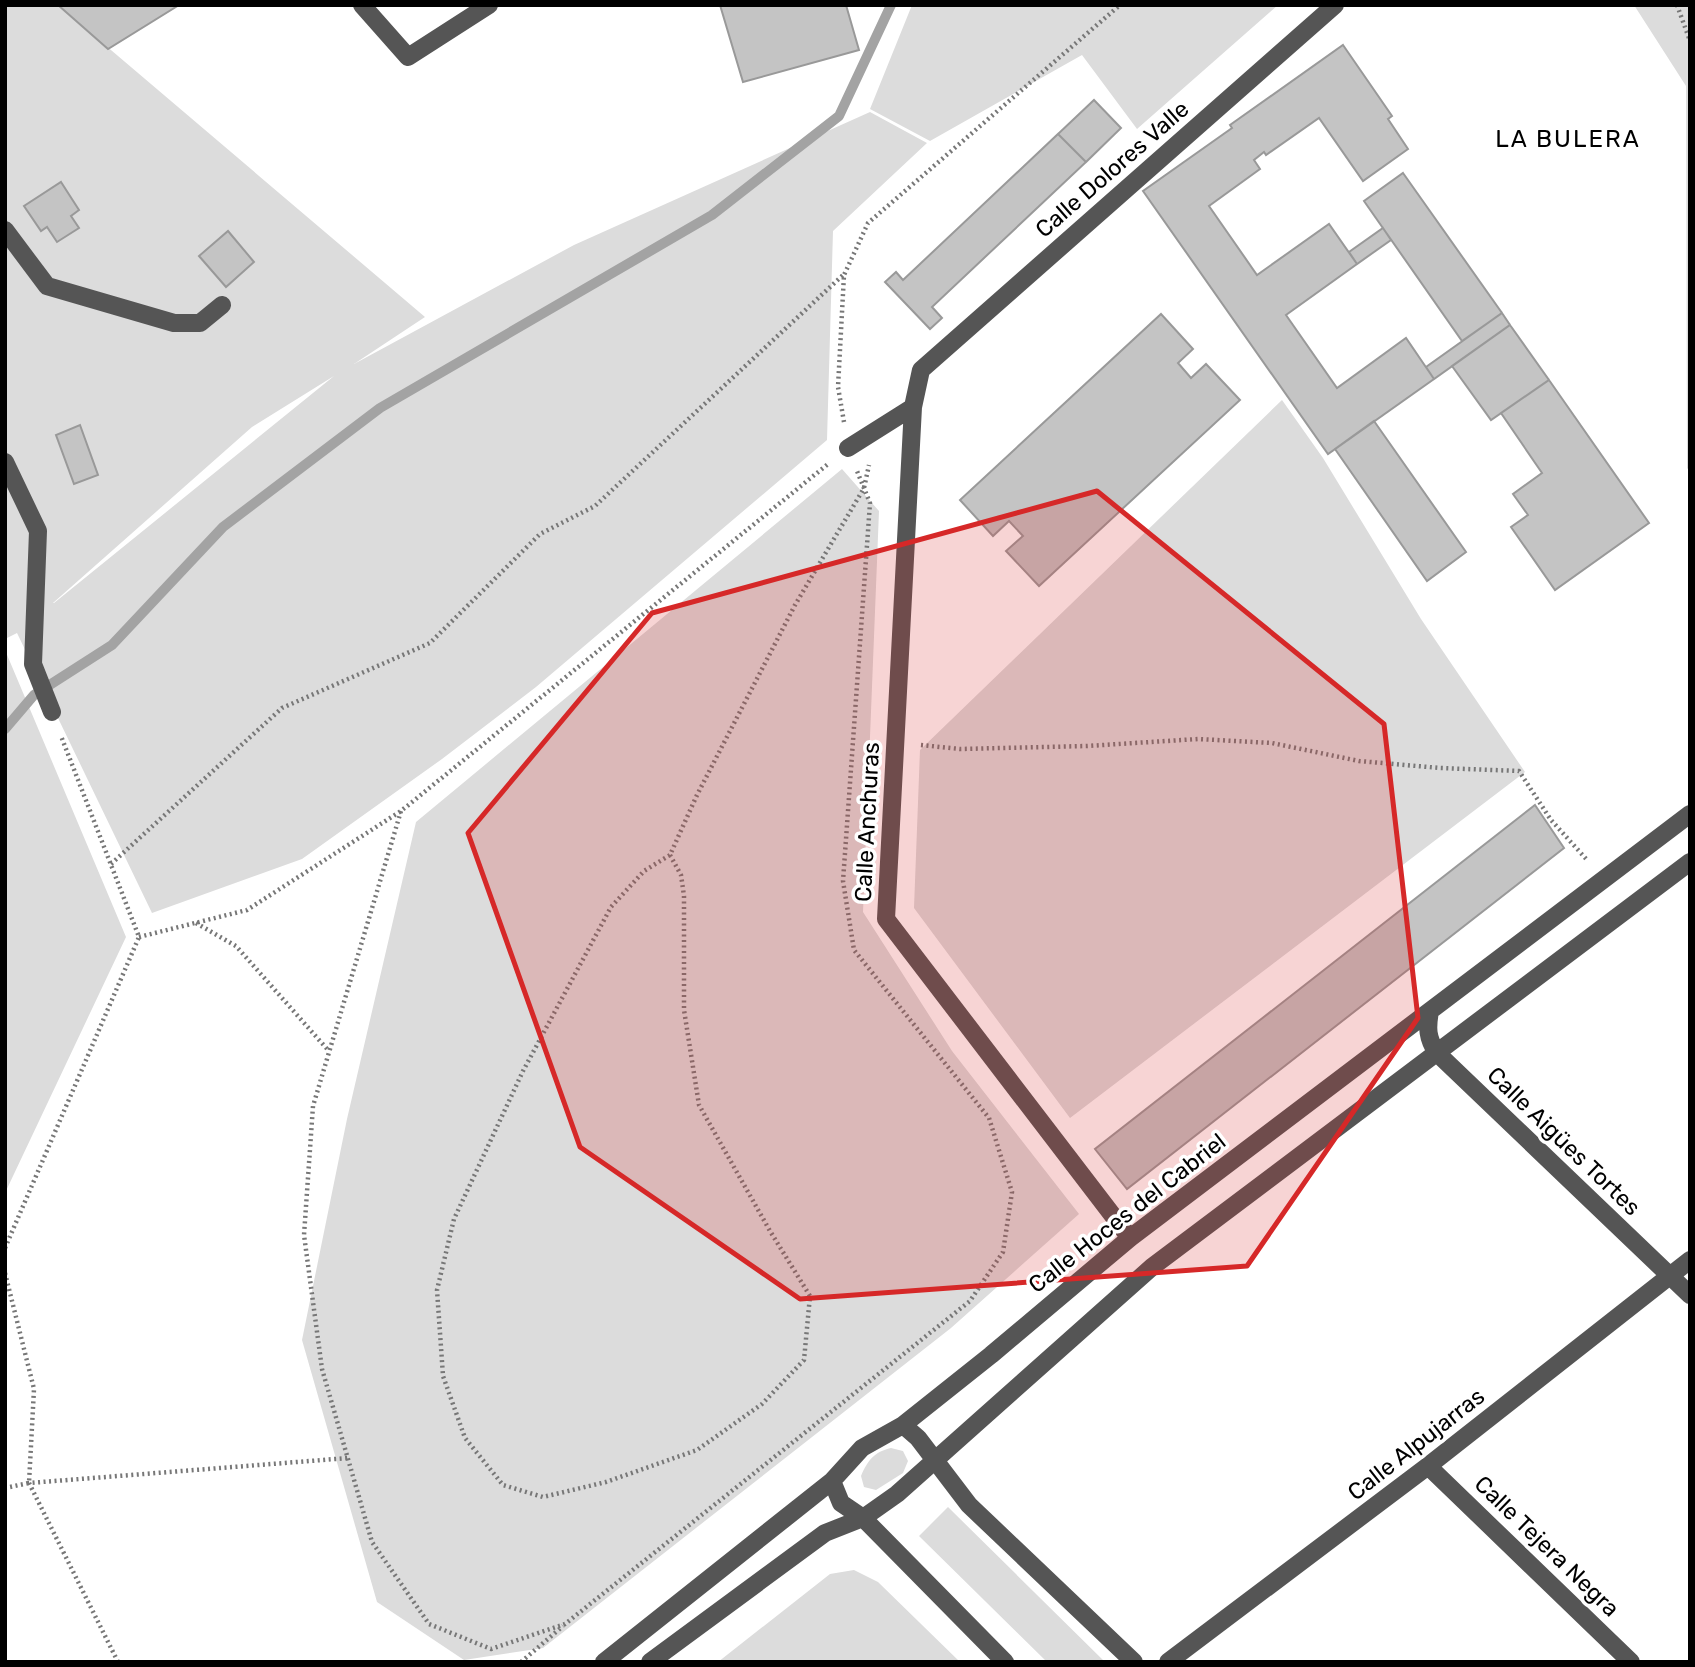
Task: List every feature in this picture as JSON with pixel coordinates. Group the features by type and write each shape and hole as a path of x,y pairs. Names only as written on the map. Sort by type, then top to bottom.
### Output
{"street":[{"path":"362,5 408,57 489,5"},
{"name":"Calle Dolores Valle","path":"921,370 1335,5"},
{"path":"5,230 47,286 174,323 200,323 222,305"},
{"name":"Calle Anchuras","path":"921,370 913,407 886,919 1130,1238"},
{"path":"848,448 913,407"},
{"path":"5,462 38,531 33,664 52,712"},
{"name":"Calle Hoces del Cabriel","path":"604,1662 831,1481 862,1448 902,1425 991,1355 1130,1238 1690,814"},
{"path":"649,1662 825,1533 863,1518 897,1494 1152,1267 1690,862"},
{"path":"1430,1011 1427,1027 1429,1041 1437,1053"},
{"name":"Calle Aigües Tortes","path":"1437,1053 1690,1295"},
{"name":"Calle Alpujarras","path":"1168,1662 1429,1466 1690,1260"},
{"path":"902,1425 919,1438 969,1506 1134,1662"},
{"name":"Calle Tejera Negra","path":"1429,1466 1630,1662"},
{"path":"831,1481 841,1503 863,1518 1005,1662"}],"path":[{"path":"521,1662 970,1301 1003,1252 1012,1192 989,1118 854,950 843,881 870,503 848,448 838,387 844,275 868,223 1120,5"},
{"path":"1677,5 1690,41"},
{"path":"111,864 282,708 430,643 540,534 595,506 844,275"},
{"path":"670,855 681,875 684,896 684,1010 699,1104 810,1296 804,1360 762,1404 697,1450 606,1482 543,1497 503,1485 465,1438 443,1376 437,1290 454,1219 523,1071 611,907 644,872 670,855 696,795 795,605 864,488 876,431"},
{"path":"139,937 247,910 401,811 848,448"},
{"path":"5,1248 139,937 52,712"},
{"path":"913,744 960,749 1087,746 1198,739 1272,743 1359,761 1519,772 1550,820 1588,861"},
{"path":"401,811 313,1107 304,1235 323,1369 372,1542 429,1624 491,1649 565,1624"},
{"path":"196,923 236,946 329,1051"},
{"path":"5,1273 34,1389 29,1483 118,1662"},
{"path":"5,1488 29,1483 348,1458"}],"highlighted area":[{"path":"1097,491 1384,724 1418,1018 1247,1266 800,1299 580,1147 468,833 652,613"}],"shaded area":[{"path":"5,5 58,5 425,317 354,364 574,245 870,112 927,143 833,231 827,440 536,687 442,759 302,859 152,913 17,633 5,639","holes":["334,376 54,603 252,427"]},
{"path":"912,5 1278,5 1137,129 1082,55 930,141 870,109"},
{"path":"1634,5 1690,5 1690,472 1687,468 1686,86"},
{"path":"1282,400 1323,458 1421,619 1525,772 1070,1118 914,908 920,750"},
{"path":"842,469 879,511 863,912 952,1051 1079,1214 951,1328 543,1648 464,1660 377,1602 302,1340 347,1119 416,822"},
{"path":"5,650 126,937 5,1193"},
{"path":"891,1448 903,1451 908,1461 903,1473 876,1490 864,1487 861,1476 869,1461 876,1454"},
{"path":"948,1507 1105,1662 1047,1662 919,1536"},
{"path":"854,1570 878,1582 960,1662 718,1662 830,1574"}],"building":[{"path":"58,5 179,5 108,49"},
{"path":"720,5 846,5 859,50 743,82"},
{"path":"1343,45 1392,116 1388,119 1408,149 1363,181 1319,118 1266,155 1264,152 1254,160 1260,169 1209,206 1257,275 1329,224 1357,264 1286,315 1337,388 1406,338 1434,379 1328,454 1143,191"},
{"path":"1094,100 1121,128 1086,162 1058,134"},
{"path":"1058,134 1086,162 932,307 942,318 930,329 885,282 896,272 903,280"},
{"path":"1403,173 1502,313 1462,341 1364,201"},
{"path":"61,182 79,210 71,216 79,228 57,242 47,227 41,231 24,206"},
{"path":"1383,228 1391,240 1357,264 1349,252"},
{"path":"228,231 254,262 226,287 199,256"},
{"path":"1502,313 1510,325 1434,379 1426,367"},
{"path":"1161,314 1193,349 1178,363 1191,378 1206,364 1240,400 1039,586 1006,551 1023,536 1009,521 993,536 960,500"},
{"path":"1510,325 1549,380 1491,420 1452,366"},
{"path":"1549,380 1649,523 1555,590 1511,527 1528,515 1513,494 1542,473 1501,413"},
{"path":"1374,421 1466,552 1427,581 1335,449"},
{"path":"80,425 98,475 74,484 56,435"},
{"path":"1535,805 1564,848 1127,1189 1095,1149"}],"waterway":[{"path":"5,729 34,695 112,645 223,527 380,408 712,215 839,116 891,5"}],"district":[{"name":"LA BULERA","path":"1568,139"}]}
